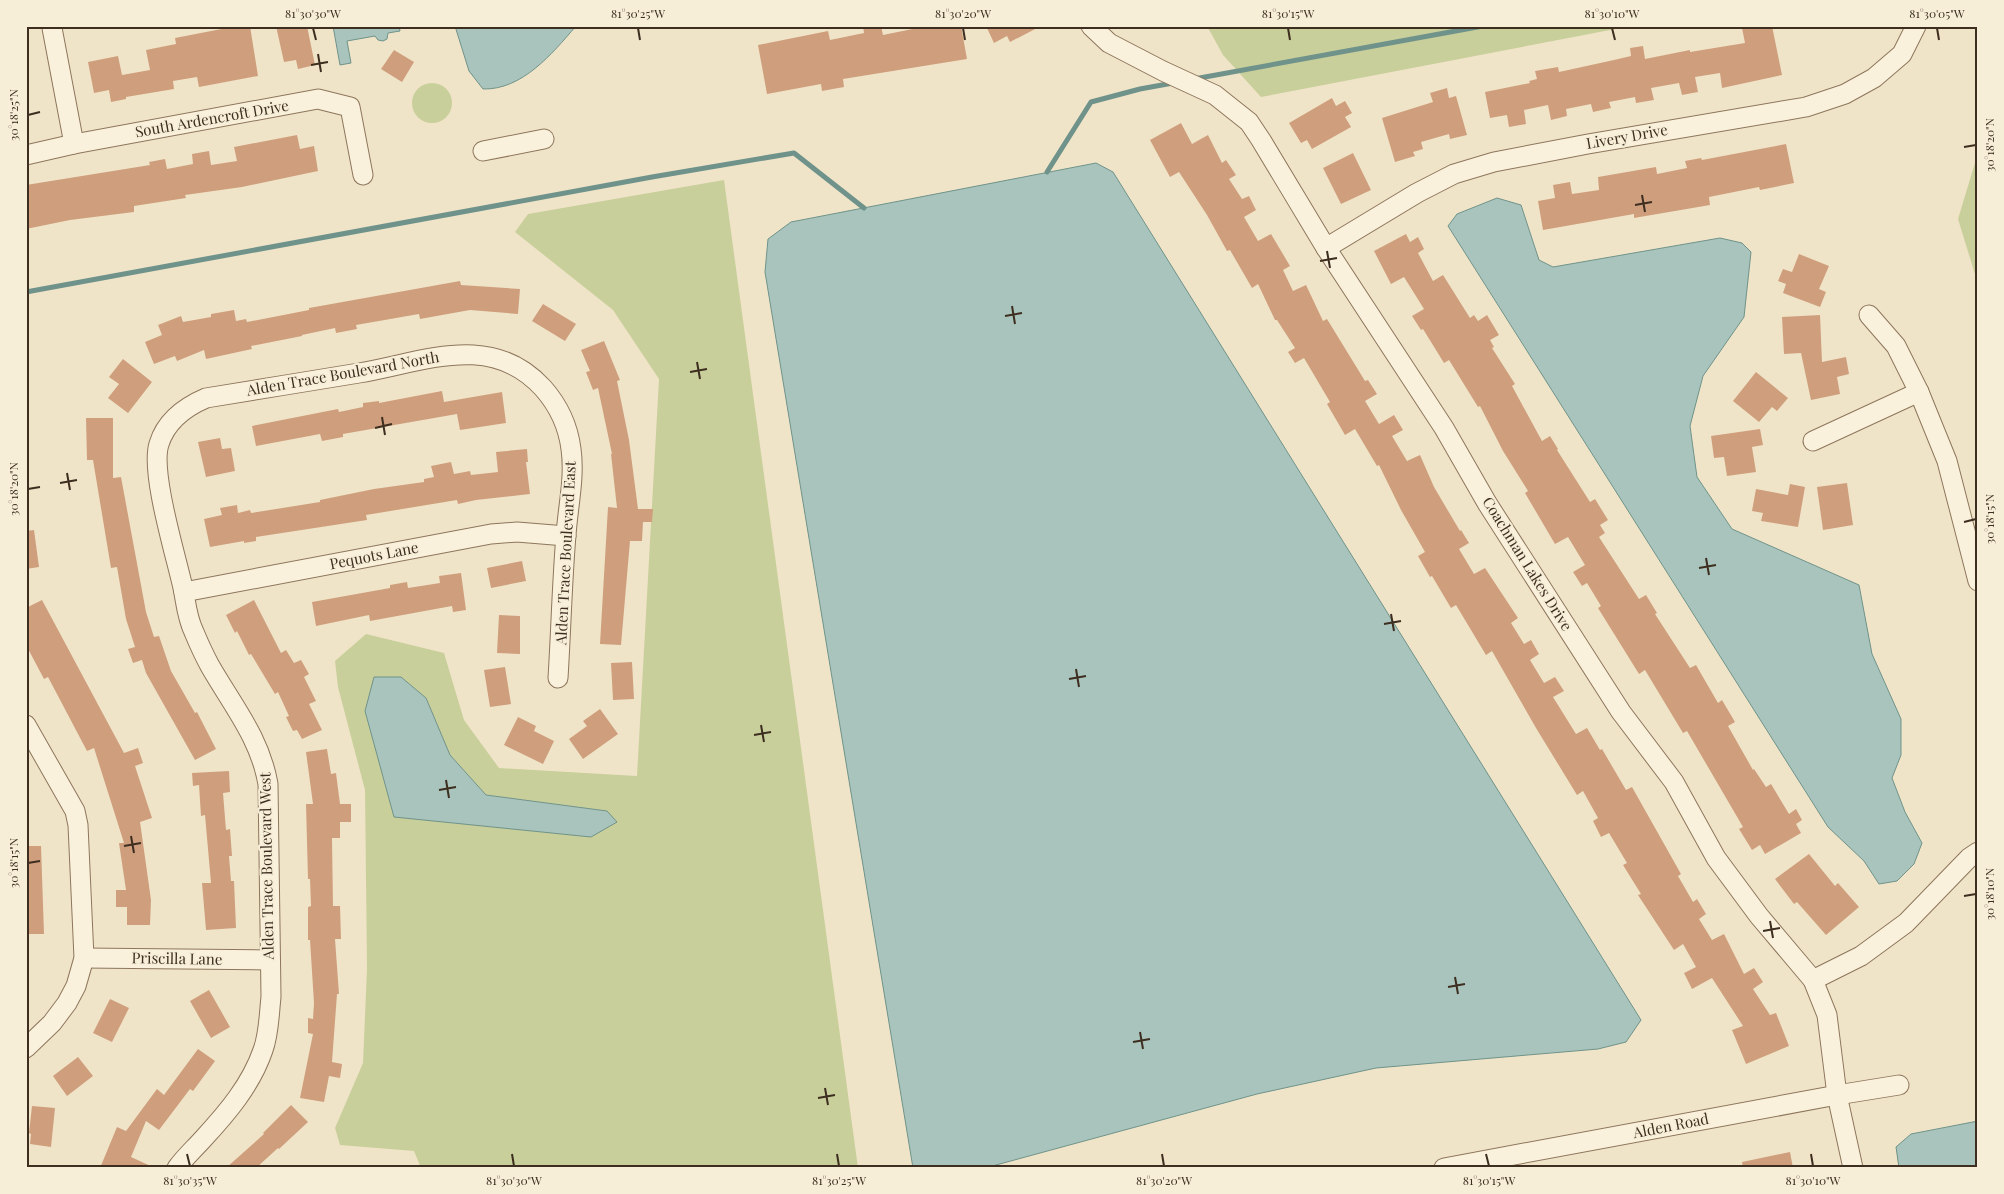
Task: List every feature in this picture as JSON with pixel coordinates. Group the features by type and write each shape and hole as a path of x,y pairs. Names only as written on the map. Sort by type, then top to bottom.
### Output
{"street":[{"name":"Livery Drive","path":"1326,248 1417,193 1462,172 1494,162 1806,107 1845,94 1874,78 1902,54 1916,26"},
{"path":"52,28 74,144"},
{"name":"Coachman Lakes Drive","path":"1094,30 1109,43 1125,52 1215,95 1242,116 1261,140 1326,248 1444,428 1487,503 1621,712 1674,782 1716,858 1759,916 1814,980 1827,1015 1836,1095 1853,1168"},
{"name":"South Ardencroft Drive","path":"26,155 74,144 318,99 350,107 364,175"},
{"path":"483,151 544,139"},
{"path":"1869,315 1896,346 1919,392 1947,461 1978,580"},
{"name":"Alden Trace Boulevard North","path":"162,436 178,413 206,398 366,371 451,354 468,353 490,356 525,371 534,378"},
{"name":"Alden Trace Boulevard East","path":"534,378 555,401 562,416 571,447 572,474 566,536 558,678"},
{"path":"1813,441 1919,392"},
{"name":"Alden Trace Boulevard West","path":"162,436 158,446 157,461 163,505 192,629 209,665 258,746 265,765 268,784 271,997 264,1050 240,1095 177,1168"},
{"name":"Pequots Lane","path":"184,592 491,534 517,532 566,536"},
{"path":"26,725 75,811 78,825 84,958 76,986 67,1003 52,1023 26,1048"},
{"path":"1814,980 1861,956 1906,923 1969,858 1978,852"},
{"name":"Priscilla Lane","path":"84,958 269,960"},
{"name":"Alden Road","path":"1444,1168 1836,1095 1898,1086"}],"green space":[{"path":"1207,26 1631,26 1261,97 1223,55"},
{"path":"432,83 446,89 452,103 446,117 432,123 418,117 412,103 418,89"},
{"path":"1978,153 1978,284 1958,219"},
{"path":"724,180 858,1168 421,1168 414,1151 340,1145 335,1128 363,1063 367,969 365,790 338,687 335,661 366,634 444,653 464,720 499,768 637,776 659,379 613,310 515,232 528,214","holes":["426,698 450,755 486,795 607,811 395,817"]}],"water":[{"path":"333,26 399,26 400,31 388,33 387,39 383,41 378,40 375,36 347,41 351,63 340,65"},
{"path":"455,26 576,26 546,59 523,77 511,84 483,89 469,71"},
{"path":"1096,163 1113,172 1641,1020 1626,1042 1598,1049 1376,1068 1257,1094 985,1168 913,1168 765,272 768,239 791,222"},
{"path":"1497,198 1521,205 1539,260 1553,267 1720,238 1742,243 1751,252 1744,317 1703,376 1690,426 1697,477 1732,529 1859,585 1872,654 1901,719 1901,755 1892,778 1905,812 1922,843 1914,864 1897,881 1879,884 1864,861 1828,827 1448,226 1457,214"},
{"path":"374,677 401,677 426,698 450,755 486,795 607,811 617,822 591,837 394,817 365,711"},
{"path":"1978,1121 1978,1168 1899,1168 1896,1147 1911,1134"}],"building":[{"path":"237,26 250,26 258,76 199,87 197,77 173,81 174,89 126,97 126,99 111,102 109,90 94,93 88,62 118,56 122,75 150,70 146,50 176,44 175,38"},
{"path":"276,26 307,26 315,65 298,69 296,60 284,62"},
{"path":"863,26 881,26 883,35 927,26 961,26 967,59 843,79 844,87 822,91 821,84 767,94 758,45 828,31 830,40 864,33"},
{"path":"986,26 1041,26 1010,42 1007,36 994,43"},
{"path":"1772,26 1782,75 1722,88 1720,73 1695,77 1698,92 1682,95 1679,83 1651,88 1654,100 1636,103 1635,97 1609,102 1611,108 1593,112 1591,104 1566,109 1567,116 1551,120 1548,105 1524,110 1526,124 1509,127 1507,115 1490,118 1485,92 1530,83 1529,81 1537,79 1535,71 1558,67 1559,72 1614,60 1631,56 1630,48 1643,46 1645,59 1690,50 1690,52 1745,43 1742,28"},
{"path":"394,50 414,62 402,82 381,69"},
{"path":"1447,88 1449,98 1456,96 1467,135 1450,139 1449,134 1421,142 1423,149 1413,152 1415,156 1395,162 1382,118 1433,102 1430,93"},
{"path":"1332,98 1336,106 1345,101 1352,113 1345,117 1351,127 1312,149 1307,140 1301,143 1289,123"},
{"path":"1181,123 1192,144 1208,135 1222,163 1226,160 1236,175 1229,179 1242,199 1249,196 1256,210 1244,217 1258,241 1271,234 1290,266 1283,270 1293,291 1306,285 1323,321 1327,319 1365,381 1368,380 1377,394 1365,401 1379,424 1394,415 1403,430 1392,436 1407,461 1420,455 1434,487 1469,543 1459,549 1474,574 1485,568 1518,618 1511,623 1524,644 1531,640 1539,654 1530,660 1544,683 1555,677 1564,691 1553,697 1576,734 1587,728 1600,750 1602,749 1626,790 1632,787 1681,874 1678,876 1693,902 1697,899 1706,914 1699,919 1712,940 1724,934 1744,974 1754,968 1763,982 1753,989 1770,1015 1776,1013 1789,1046 1746,1064 1732,1030 1743,1026 1712,978 1692,989 1684,973 1696,967 1683,944 1674,950 1638,895 1641,894 1623,865 1627,863 1609,833 1601,837 1593,821 1598,818 1583,791 1577,795 1492,651 1486,655 1456,605 1451,608 1432,576 1430,577 1418,556 1425,552 1401,510 1379,465 1377,466 1355,429 1345,435 1327,404 1330,402 1304,358 1295,363 1288,352 1295,348 1277,320 1275,320 1258,284 1252,288 1230,250 1227,251 1207,215 1179,172 1170,177 1150,140"},
{"path":"297,135 300,149 314,146 318,171 242,187 185,195 186,198 134,206 134,212 70,220 26,229 26,185 150,165 149,162 165,159 167,169 193,164 192,154 209,151 211,165 237,161 234,147"},
{"path":"1786,144 1794,183 1760,190 1759,187 1709,197 1710,205 1634,218 1634,214 1543,230 1538,201 1555,198 1553,185 1570,182 1572,194 1599,190 1598,177 1656,167 1657,174 1687,168 1685,161 1701,158 1702,160"},
{"path":"1353,153 1371,190 1341,204 1323,168"},
{"path":"1406,234 1410,242 1418,237 1424,249 1418,253 1433,281 1443,275 1470,318 1474,315 1478,321 1487,315 1499,335 1490,340 1494,347 1492,348 1515,384 1512,386 1542,441 1550,436 1590,502 1595,499 1608,520 1600,525 1605,533 1599,537 1639,599 1646,595 1657,613 1655,614 1690,668 1696,665 1718,703 1722,700 1735,722 1728,726 1753,770 1766,787 1771,784 1789,814 1796,809 1802,820 1796,824 1801,833 1765,854 1760,845 1752,850 1739,829 1743,827 1687,731 1683,733 1645,670 1639,674 1598,608 1601,606 1587,583 1582,586 1573,572 1585,565 1568,537 1555,544 1525,493 1528,491 1503,451 1480,406 1478,407 1449,360 1444,363 1423,329 1421,330 1412,316 1424,309 1404,277 1391,284 1374,251"},
{"path":"1799,254 1829,266 1819,289 1826,292 1820,307 1783,293 1786,284 1778,281 1783,269 1792,272"},
{"path":"460,281 461,285 520,289 518,314 470,310 420,319 419,314 356,325 357,329 336,333 335,328 251,346 252,349 206,359 204,350 177,361 175,356 154,364 145,342 162,335 158,325 181,316 183,322 211,317 211,314 234,310 236,321 246,319 247,322 309,310 309,308"},
{"path":"543,304 576,324 565,341 532,321"},
{"path":"1820,315 1822,362 1846,357 1849,374 1837,377 1840,394 1811,400 1801,353 1784,354 1782,317"},
{"path":"604,341 620,380 617,381 629,440 638,509 653,509 652,522 643,522 642,541 630,541 621,645 600,644 608,507 617,508 612,454 598,388 593,390 586,372 590,371 581,350"},
{"path":"123,359 152,382 128,413 108,398 119,384 109,377"},
{"path":"1756,372 1788,398 1777,411 1772,407 1759,422 1733,401"},
{"path":"442,391 444,402 502,392 506,423 460,430 457,414 343,434 343,437 322,441 320,434 256,446 252,426 338,409 339,412 363,407 363,403 379,401 379,403"},
{"path":"86,418 113,418 113,478 121,477 146,612 154,637 159,636 171,671 195,713 197,712 216,749 195,760 146,673 142,660 133,663 128,649 135,647 126,619 117,567 111,568 93,460 87,460"},
{"path":"1760,429 1763,445 1752,447 1756,472 1727,476 1724,457 1714,458 1711,436"},
{"path":"220,438 222,449 231,448 235,471 206,477 198,442"},
{"path":"527,449 528,462 526,462 530,494 458,504 457,500 366,515 367,520 256,537 256,541 244,543 244,541 210,547 204,519 222,515 220,508 237,505 238,513 250,510 251,513 320,502 320,500 374,489 424,482 424,479 434,477 431,466 451,462 454,474 470,471 471,475 498,472 496,452"},
{"path":"1847,483 1853,525 1823,530 1817,487"},
{"path":"1790,484 1805,487 1798,527 1761,521 1763,513 1752,511 1756,489 1788,495"},
{"path":"34,530 39,567 26,569 26,531"},
{"path":"522,561 526,581 491,588 487,568"},
{"path":"461,573 466,610 453,612 452,606 370,621 369,615 316,626 312,602 390,588 390,585 407,582 408,588 440,583 439,576"},
{"path":"42,600 124,753 138,748 143,763 135,766 152,818 140,822 151,900 150,925 127,925 127,907 116,907 116,890 126,890 119,843 124,843 94,748 87,751 48,677 44,679 26,645 26,608"},
{"path":"254,600 281,653 286,650 294,663 301,660 309,674 304,677 316,701 309,704 322,730 302,739 297,730 293,731 286,717 289,716 278,692 275,694 251,654 249,655 237,631 235,633 226,615"},
{"path":"499,615 520,616 520,654 497,653"},
{"path":"632,662 634,699 613,700 611,663"},
{"path":"505,667 511,704 490,707 484,670"},
{"path":"600,709 618,734 583,759 569,739 587,726 583,721"},
{"path":"518,717 536,726 534,731 554,741 543,764 504,745"},
{"path":"327,749 331,774 336,773 340,804 351,804 351,822 340,822 340,838 332,838 333,906 340,906 341,939 335,939 339,994 337,994 332,1062 342,1064 340,1078 329,1076 324,1102 300,1098 313,1034 308,1033 308,1018 313,1019 314,1003 310,940 308,940 308,907 311,906 310,879 308,879 306,804 313,804 306,752"},
{"path":"229,771 230,792 223,793 226,830 230,829 232,856 229,856 231,881 234,881 236,928 206,930 202,883 211,883 205,815 201,816 199,785 193,786 192,773"},
{"path":"26,846 41,846 44,934 26,934"},
{"path":"1809,854 1835,886 1838,883 1859,907 1826,935 1797,902 1794,904 1775,879"},
{"path":"209,990 230,1027 211,1038 190,1001"},
{"path":"110,999 129,1008 112,1042 93,1033"},
{"path":"198,1049 215,1061 193,1091 190,1089 159,1130 146,1121 131,1157 155,1168 100,1168 117,1127 126,1131 157,1089 164,1095"},
{"path":"78,1057 93,1076 67,1096 53,1076"},
{"path":"291,1105 308,1122 256,1168 226,1168 264,1134"},
{"path":"32,1106 55,1108 51,1147 30,1144 31,1134 29,1133"},
{"path":"1790,1152 1793,1168 1743,1168 1742,1162"}],"waterway":[{"path":"1194,79 1483,26"},
{"path":"1047,172 1091,102 1140,89 1173,83"},
{"path":"26,292 652,177 794,153 864,208"}]}
